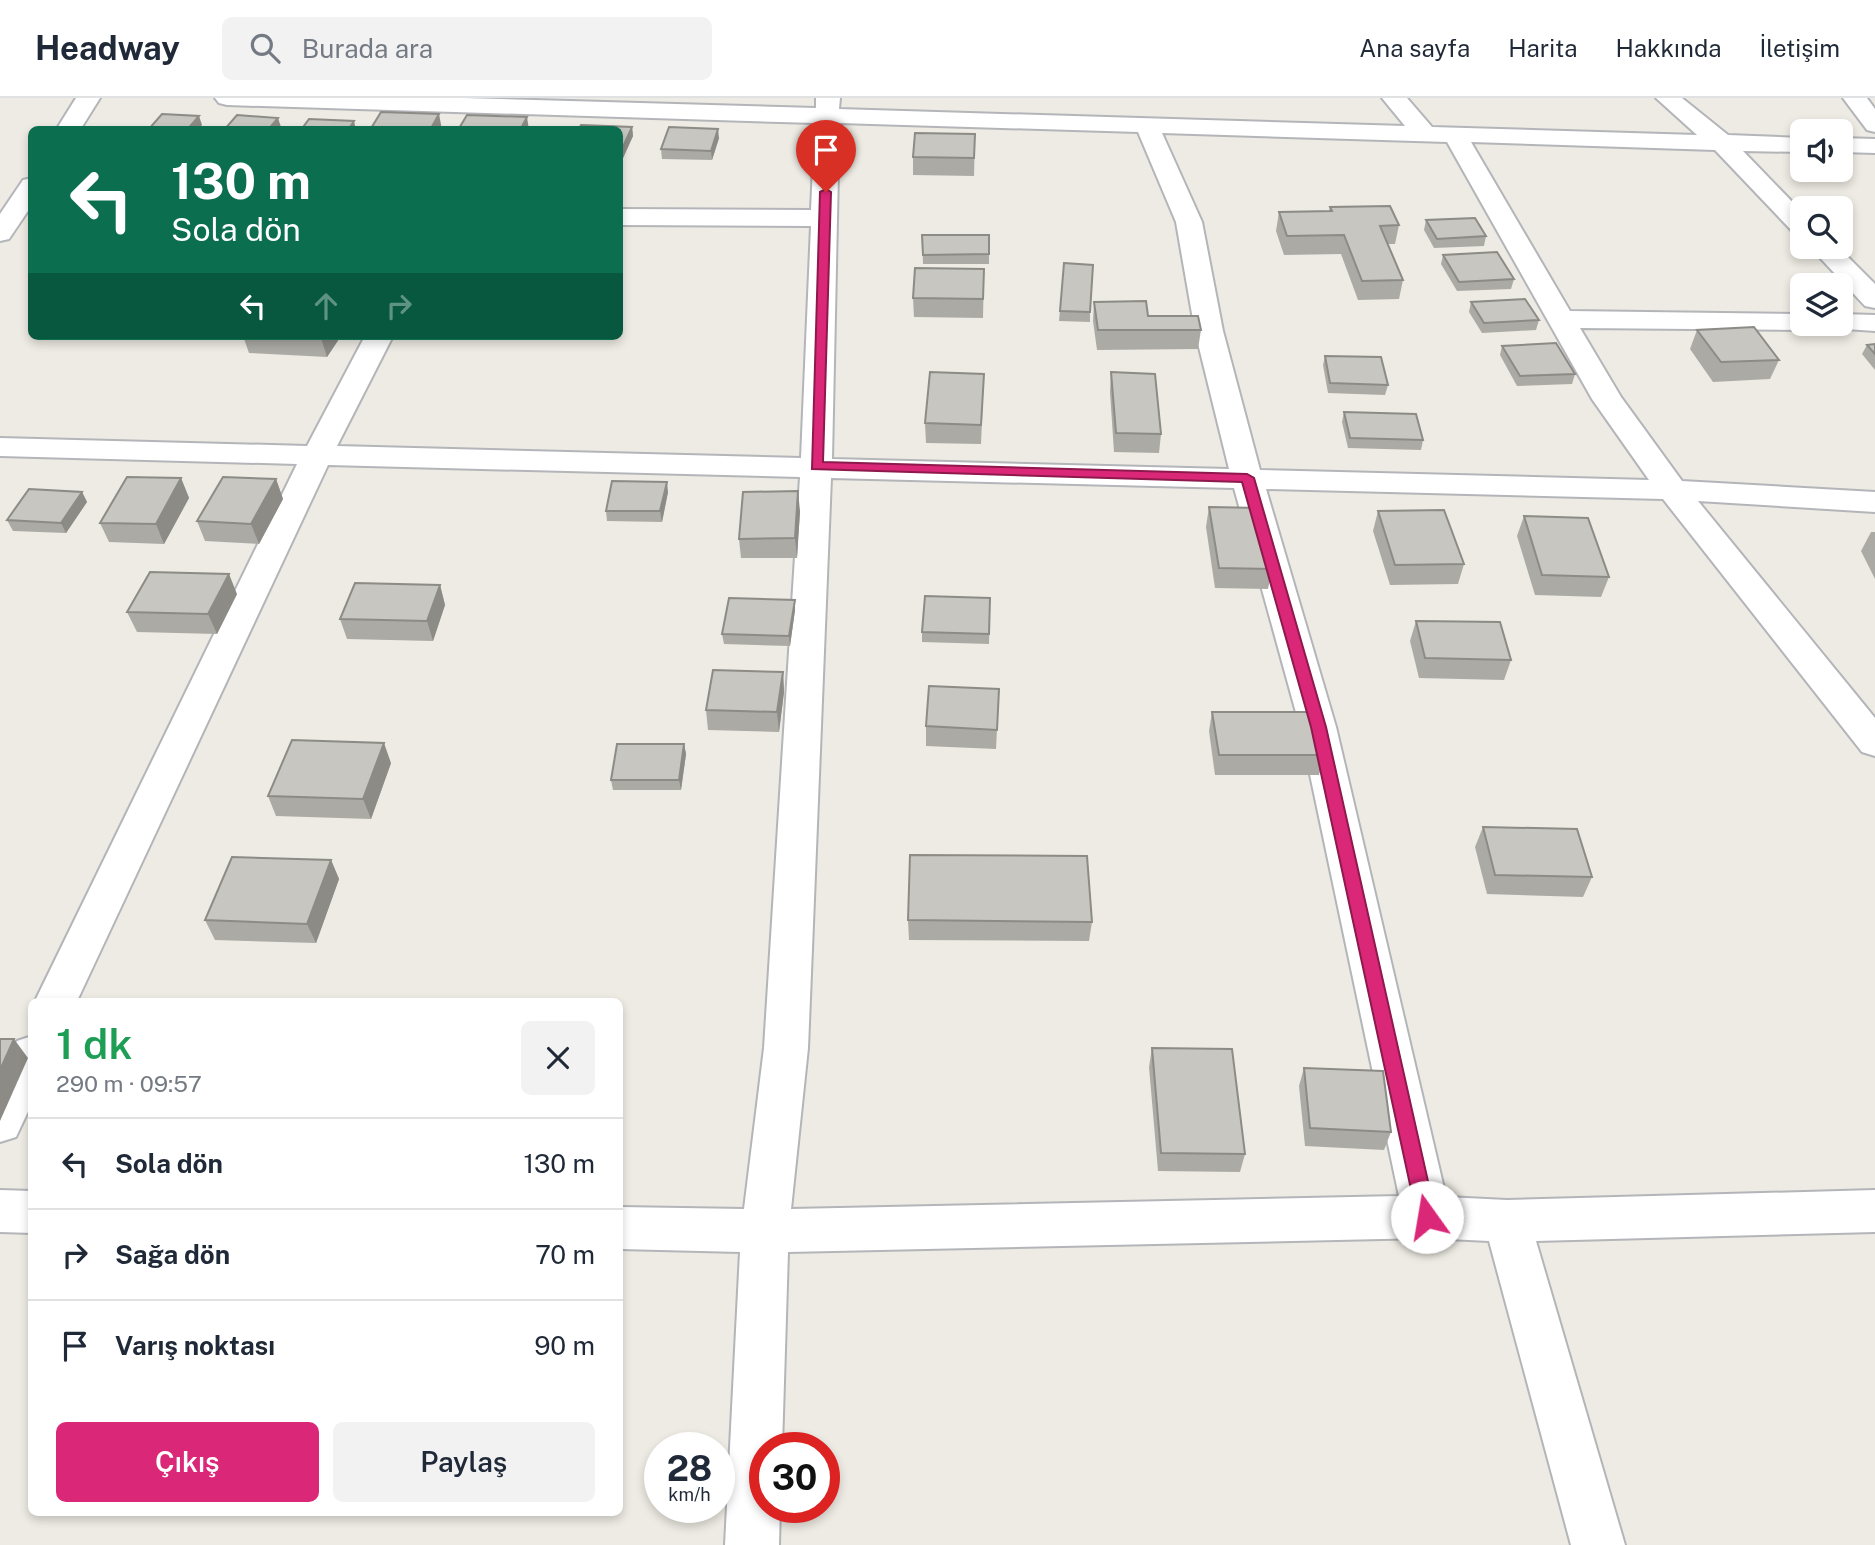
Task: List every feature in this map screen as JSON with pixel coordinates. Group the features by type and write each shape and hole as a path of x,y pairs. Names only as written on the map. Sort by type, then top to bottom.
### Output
{"street":[{"path":"70,126 88,98"},
{"path":"227,98 828,107 1107,126 1790,145"},
{"path":"1095,98 1107,126"},
{"path":"1394,98 1440,135 1561,318 1607,399 1672,489 1875,743"},
{"path":"1668,98 1723,144 1790,214"},
{"path":"1855,98 1875,125"},
{"path":"752,1545 765,1231 786,1048 816,466 828,107"},
{"path":"1147,126 1189,222 1209,331 1247,478 1318,727 1427,1217"},
{"path":"1853,145 1875,146"},
{"path":"14,222 28,193"},
{"path":"623,217 825,218"},
{"path":"1835,259 1875,300"},
{"path":"1561,318 1790,322"},
{"path":"1853,322 1875,323"},
{"path":"57,998 316,457 377,340"},
{"path":"0,447 1672,489 1875,502"},
{"path":"0,1123 28,1063"},
{"path":"0,1211 28,1212"},
{"path":"623,1228 765,1231 1427,1217 1507,1221 1875,1211"},
{"path":"1507,1221 1598,1545"}],"building":[{"path":"381,112 439,114 432,126 372,126"},
{"path":"162,114 199,116 190,126 152,126"},
{"path":"237,115 278,118 271,126 227,126"},
{"path":"467,115 527,117 522,126 460,126"},
{"path":"309,119 354,121 351,126 304,126"},
{"path":"623,127 632,127 623,147"},
{"path":"669,127 718,129 711,151 661,149"},
{"path":"915,133 975,134 974,158 913,157"},
{"path":"1390,206 1399,225 1380,226 1403,280 1362,281 1344,235 1287,236 1279,212 1332,211 1330,207"},
{"path":"1475,218 1486,236 1437,239 1426,220"},
{"path":"922,235 989,235 989,254 923,255"},
{"path":"1497,252 1514,279 1459,282 1443,255"},
{"path":"1064,263 1093,265 1090,312 1060,311"},
{"path":"915,268 984,269 983,299 913,298"},
{"path":"1525,299 1539,320 1484,323 1471,302"},
{"path":"1146,301 1148,316 1198,316 1201,330 1098,330 1094,302"},
{"path":"1754,327 1779,360 1721,362 1697,330"},
{"path":"1556,343 1575,374 1520,376 1502,346"},
{"path":"1875,344 1875,354 1867,345"},
{"path":"1325,356 1381,357 1388,385 1330,383"},
{"path":"930,372 984,374 981,425 925,423"},
{"path":"1111,372 1155,374 1161,434 1116,433"},
{"path":"1344,412 1416,414 1423,440 1350,438"},
{"path":"127,477 181,478 156,524 100,523"},
{"path":"223,477 276,479 251,524 197,521"},
{"path":"612,481 667,482 660,511 606,511"},
{"path":"29,489 82,492 61,523 7,520"},
{"path":"798,491 795,538 739,539 743,492"},
{"path":"1209,507 1261,508 1272,569 1219,568"},
{"path":"1444,510 1464,564 1395,565 1378,511"},
{"path":"1524,516 1588,518 1609,577 1542,575"},
{"path":"150,572 229,574 208,614 127,612"},
{"path":"355,583 440,585 427,621 340,619"},
{"path":"925,596 990,598 989,634 922,632"},
{"path":"729,598 795,600 789,636 722,634"},
{"path":"1416,621 1500,622 1511,660 1425,658"},
{"path":"713,670 783,672 777,712 706,710"},
{"path":"929,686 999,689 997,730 926,726"},
{"path":"1212,712 1314,712 1324,755 1219,755"},
{"path":"292,740 384,743 363,799 268,796"},
{"path":"617,744 684,744 679,780 611,780"},
{"path":"1483,827 1577,829 1592,877 1495,875"},
{"path":"910,855 1087,856 1092,922 908,920"},
{"path":"232,857 331,860 307,924 205,920"},
{"path":"0,1039 14,1039 0,1070"},
{"path":"1152,1048 1232,1049 1245,1154 1161,1153"},
{"path":"1304,1068 1383,1071 1391,1132 1310,1128"}],"route":[{"path":"826,192 816,466 1247,478 1318,727 1427,1217"}]}
